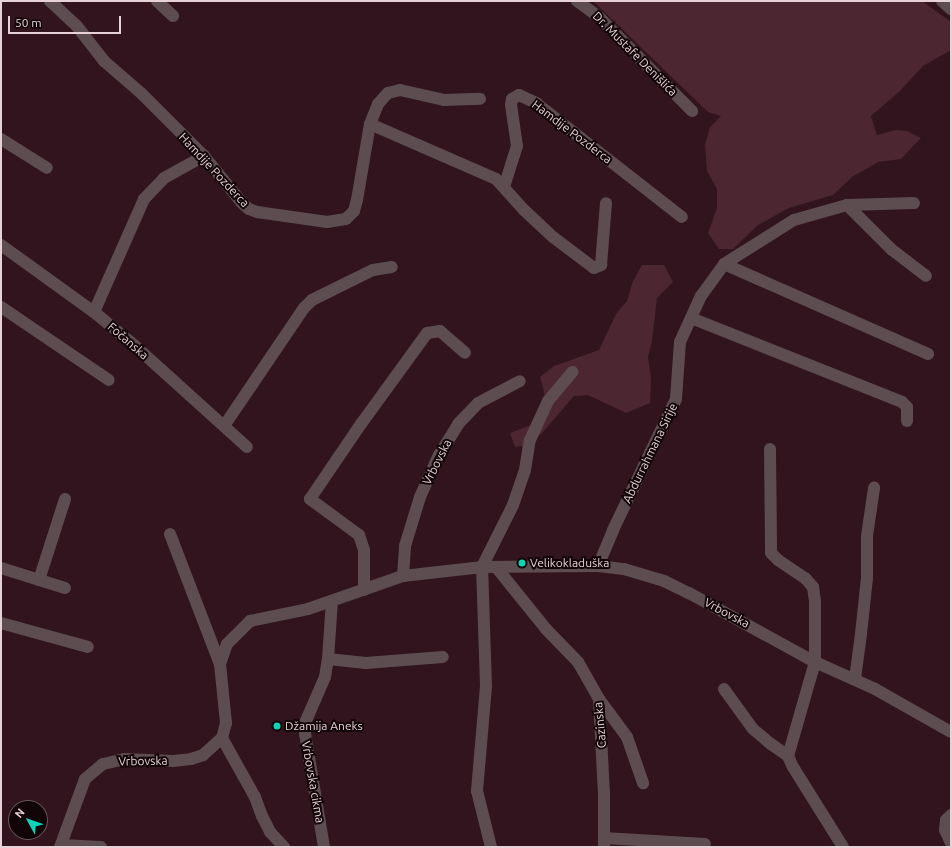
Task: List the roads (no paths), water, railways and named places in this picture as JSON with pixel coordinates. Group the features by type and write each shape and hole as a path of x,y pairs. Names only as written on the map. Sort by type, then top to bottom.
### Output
{"street":[{"name":"Hamdije Pozderca","path":"50,1 76,25 104,61 142,94 204,156 242,204 257,212 327,222 346,219 354,211 357,200 370,124 378,104 388,93 400,90 444,100 480,99"},
{"path":"157,1 173,16"},
{"name":"Dr. Mustafe Denišlića","path":"577,1 600,18 692,111"},
{"path":"942,1 951,9"},
{"name":"Hamdije Pozderca","path":"504,187 517,146 511,105 512,99 519,95 536,103 682,217"},
{"path":"370,124 496,178 524,210 553,238 594,268 601,265 606,202"},
{"path":"1,140 47,168"},
{"path":"94,312 144,199 164,178 204,156"},
{"name":"Abdurrahmana Sirije","path":"598,566 613,530 676,399 680,342 701,296 724,264 794,220 847,206 914,203"},
{"path":"847,206 891,249 926,276"},
{"name":"Fočanska","path":"1,245 94,312 247,448"},
{"path":"724,264 928,354"},
{"path":"224,426 304,308 312,300 373,270 392,267"},
{"path":"1,307 109,380"},
{"path":"691,318 902,402 907,407 906,421"},
{"path":"364,590 364,550 359,535 310,499 426,333 440,330 465,353"},
{"path":"491,847 477,791 486,686 482,567 513,505 525,470 530,440 548,401 572,372"},
{"name":"Vrbovska","path":"403,576 405,546 420,497 439,455 458,424 478,403 520,381"},
{"path":"770,449 771,553 778,560 806,579 813,587 815,602 815,662 788,756"},
{"path":"855,678 867,578 868,536 874,488"},
{"path":"39,580 65,499"},
{"name":"Vrbovska","path":"101,847 61,846 85,779 103,764 124,759 173,761 203,755 222,738 226,723 220,664 170,534"},
{"name":"Vrbovska","path":"220,664 227,644 250,621 308,609 403,576 482,567 598,566 624,568 664,581 775,638 815,662 855,678 951,732"},
{"name":"Cazinska","path":"496,567 546,629 578,662 599,699 604,793 604,842"},
{"path":"1,568 65,588"},
{"name":"Vrbovska cikma","path":"324,847 305,734 305,722 325,677 328,660 332,601"},
{"path":"1,623 88,647"},
{"path":"328,660 366,663 443,657"},
{"path":"724,689 753,729 788,756 793,767 843,847"},
{"path":"599,699 627,737 643,782"},
{"path":"222,738 255,796 270,832 284,847"},
{"path":"951,815 946,820 945,830 951,843"},
{"path":"604,842 705,844"}],"place":[{"name":"Velikokladuška","path":"522,563"},
{"name":"Džamija Aneks","path":"277,726"}]}
